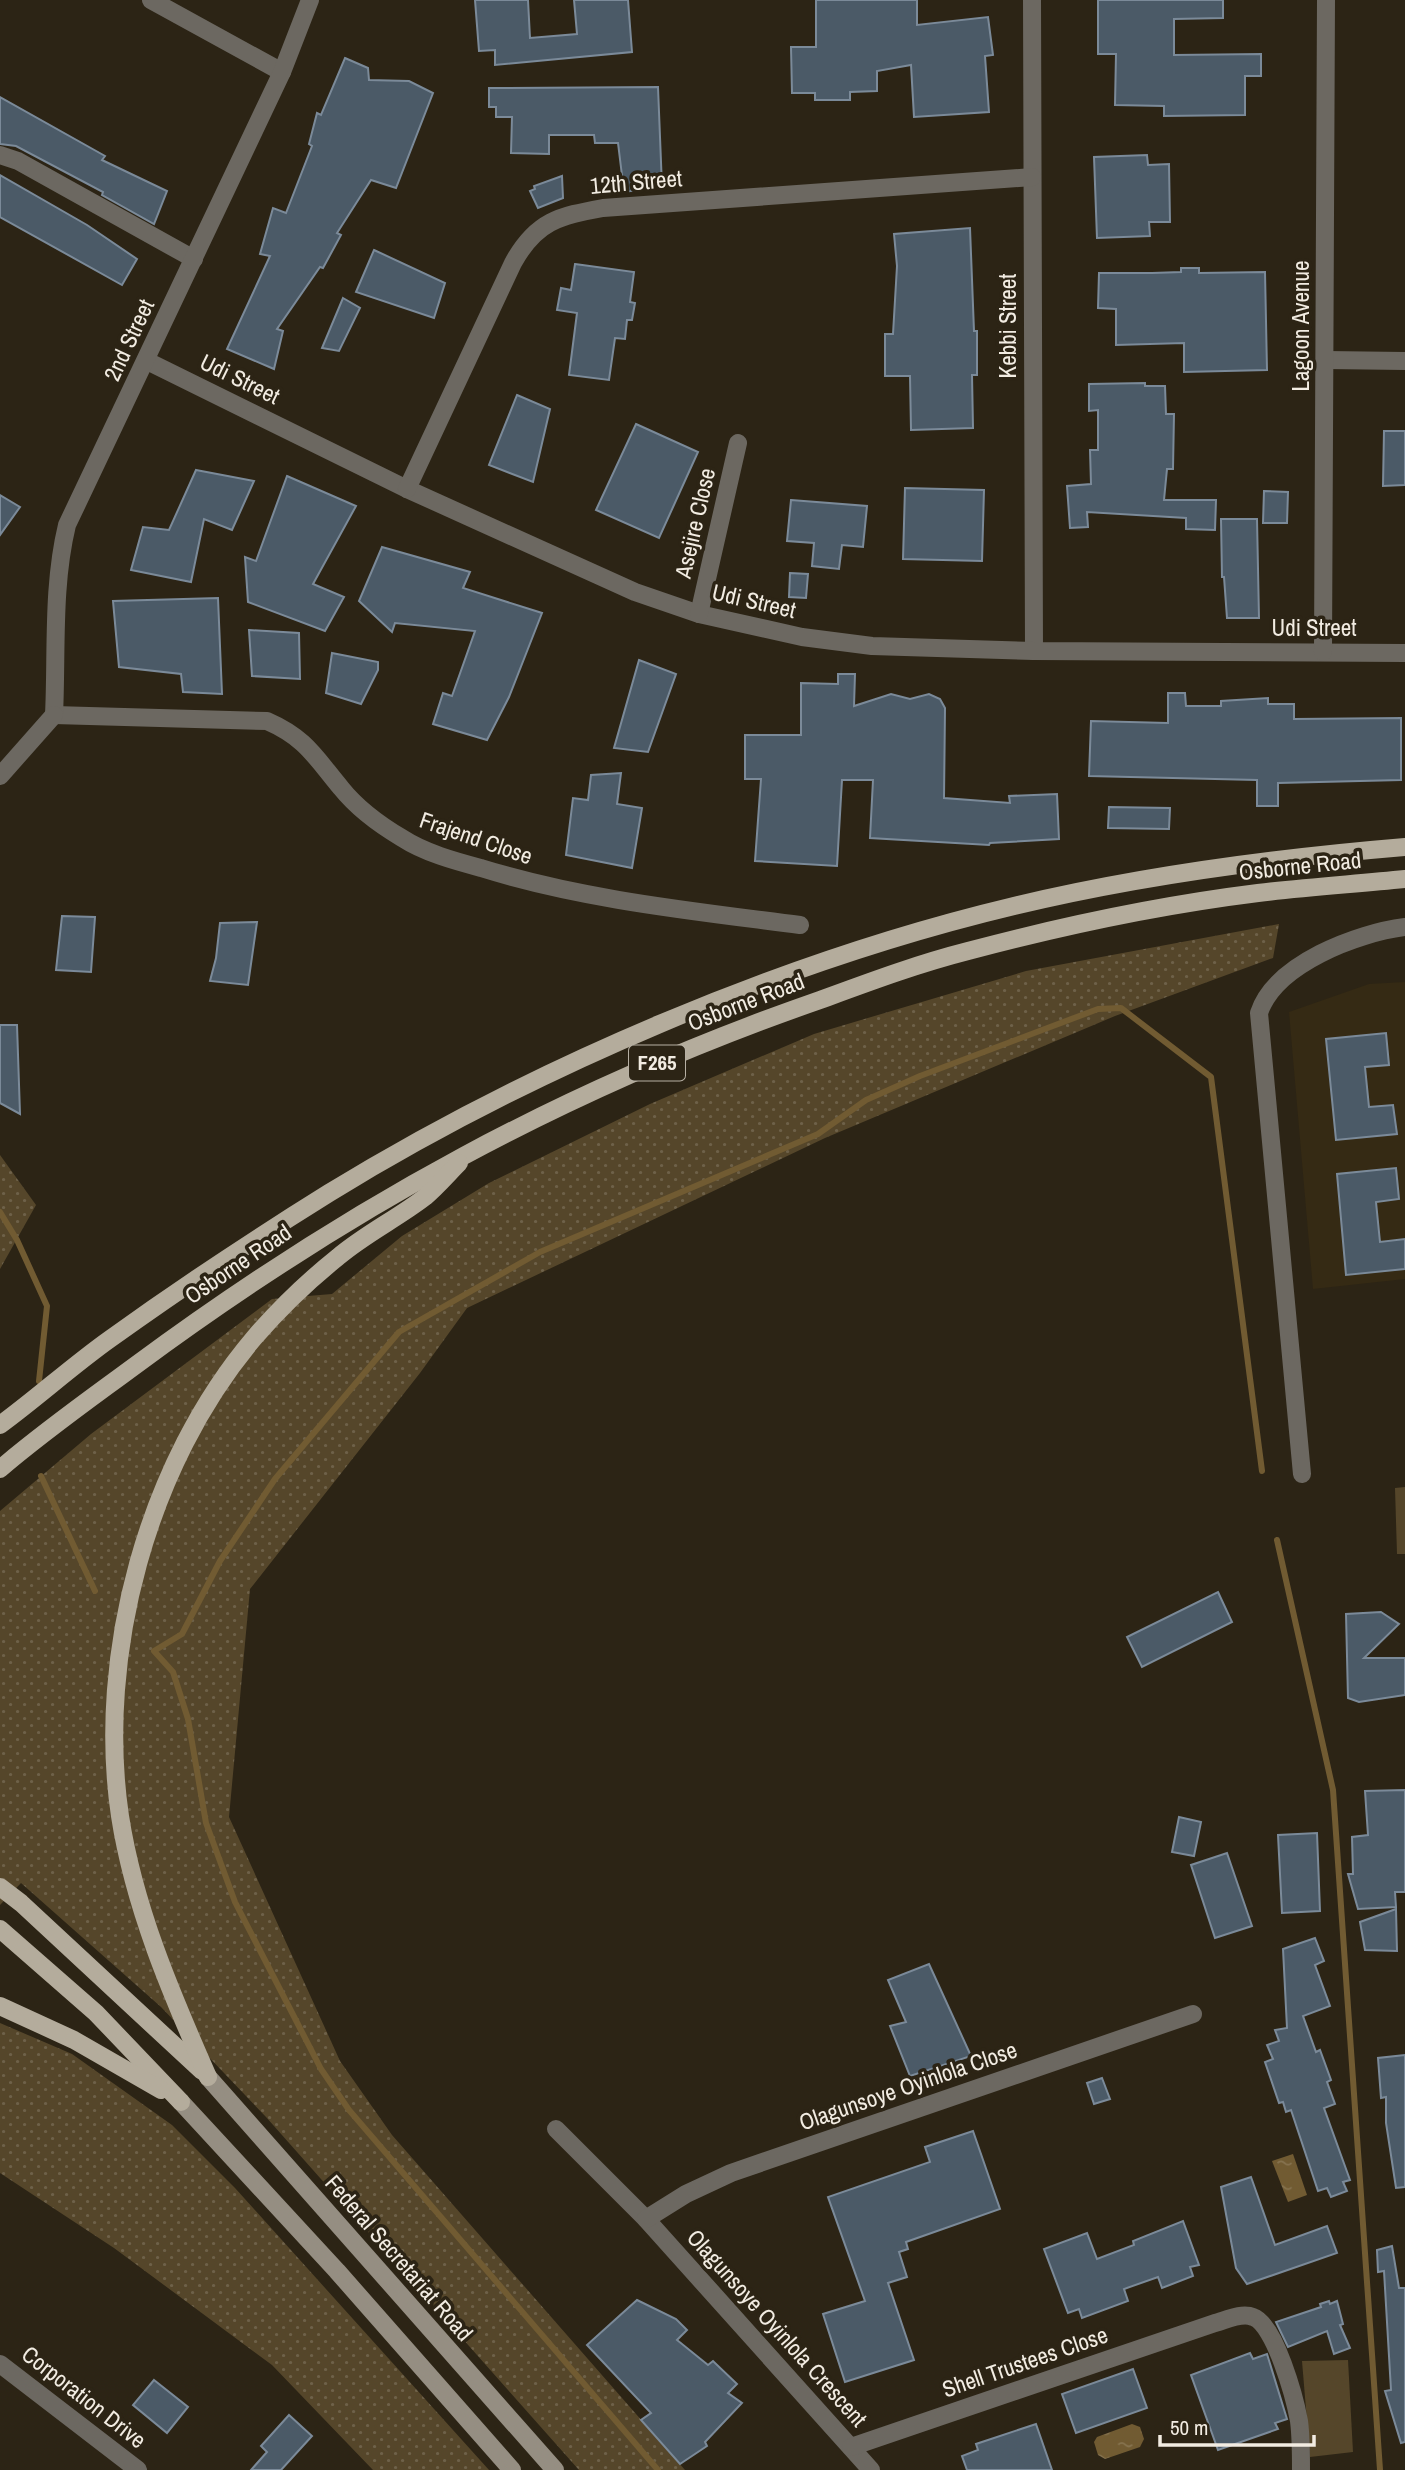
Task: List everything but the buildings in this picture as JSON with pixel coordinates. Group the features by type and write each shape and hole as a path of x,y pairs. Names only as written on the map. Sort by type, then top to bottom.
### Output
{"main road":[{"name":"Osborne Road","path":"0,1425 108,1340 329,1193 486,1106 644,1032 835,960 1012,906 1244,863 1405,847"},
{"name":"Osborne Road","path":"0,1469 96,1394 332,1229 474,1148 562,1104 751,1024 968,951 1111,919 1256,893 1405,879"},
{"path":"208,2077 179,2010 147,1924 120,1815 116,1750 117,1688 132,1579 147,1529 167,1480 221,1383 253,1339 290,1299 338,1256 426,1196 474,1148"},
{"path":"0,1887 158,2028 208,2077"},
{"path":"0,1929 96,2013 130,2060 181,2102 337,2271 512,2469"},
{"path":"0,2006 130,2060"},
{"name":"Federal Secretariat Road","path":"208,2077 555,2470"}],"street":[{"path":"152,0 282,72"},
{"name":"2nd Street","path":"54,715 56,589 59,559 67,525 282,72 310,0"},
{"name":"Kebbi Street","path":"1032,0 1034,652"},
{"name":"Lagoon Avenue","path":"1323,652 1326,0"},
{"path":"0,155 18,160 194,259"},
{"name":"12th Street","path":"407,489 513,263 521,248 546,223 603,208 1032,177"},
{"path":"1325,360 1405,361"},
{"name":"Udi Street","path":"147,361 407,489 635,592 699,614 802,637 872,646 1034,652 1405,653"},
{"name":"Asejire Close","path":"699,614 738,443"},
{"path":"0,776 54,715"},
{"name":"Frajend Close","path":"54,715 267,722 289,731 311,748 342,789 376,821 405,840 458,861 524,881 646,905 800,925"},
{"path":"1303,1474 1259,1013 1265,996 1279,981 1301,965 1340,945 1405,927"},
{"name":"Olagunsoye Oyinlola Close","path":"646,2219 686,2194 731,2173 1193,2014"},
{"name":"Olagunsoye Oyinlola Crescent","path":"556,2129 646,2219 871,2470"},
{"name":"Shell Trustees Close","path":"851,2447 1215,2323 1238,2316 1253,2316 1262,2323 1275,2346 1293,2396 1299,2422 1301,2470"},
{"name":"Corporation Drive","path":"0,2364 138,2470"}],"shaded area":[{"path":"1279,924 1273,958 1115,1016 825,1138 467,1308 420,1373 250,1589 229,1817 340,2061 392,2135 685,2470 579,2470 266,2117 161,2007 21,1883 0,1905 0,1511 91,1434 272,1299 332,1294 402,1236 489,1183 650,1104 814,1034 1026,971"},
{"path":"1405,982 1405,1279 1313,1289 1289,1012 1369,984"},
{"path":"0,1155 36,1205 0,1269"},
{"path":"1405,1487 1405,1554 1397,1554 1395,1488"},
{"path":"0,2023 72,2054 172,2125 235,2188 489,2470 373,2470 272,2365 114,2248 0,2173"},
{"path":"1348,2360 1353,2452 1310,2457 1302,2361"}],"water":[{"path":"1293,2154 1307,2195 1288,2202 1272,2161"},
{"path":"1132,2424 1140,2427 1144,2439 1140,2447 1105,2459 1098,2455 1094,2442 1097,2437"}],"waterway":[{"path":"658,2470 349,2110 321,2069 235,1902 206,1823 188,1719 173,1672 154,1651 182,1634 220,1561 275,1479 399,1332 540,1252 818,1134 866,1100 920,1076 1098,1009 1121,1008 1211,1077 1262,1471"},
{"path":"0,1212 17,1240 47,1306 39,1381"},
{"path":"41,1476 95,1591"},
{"path":"1277,1540 1333,1790 1380,2470"}]}
